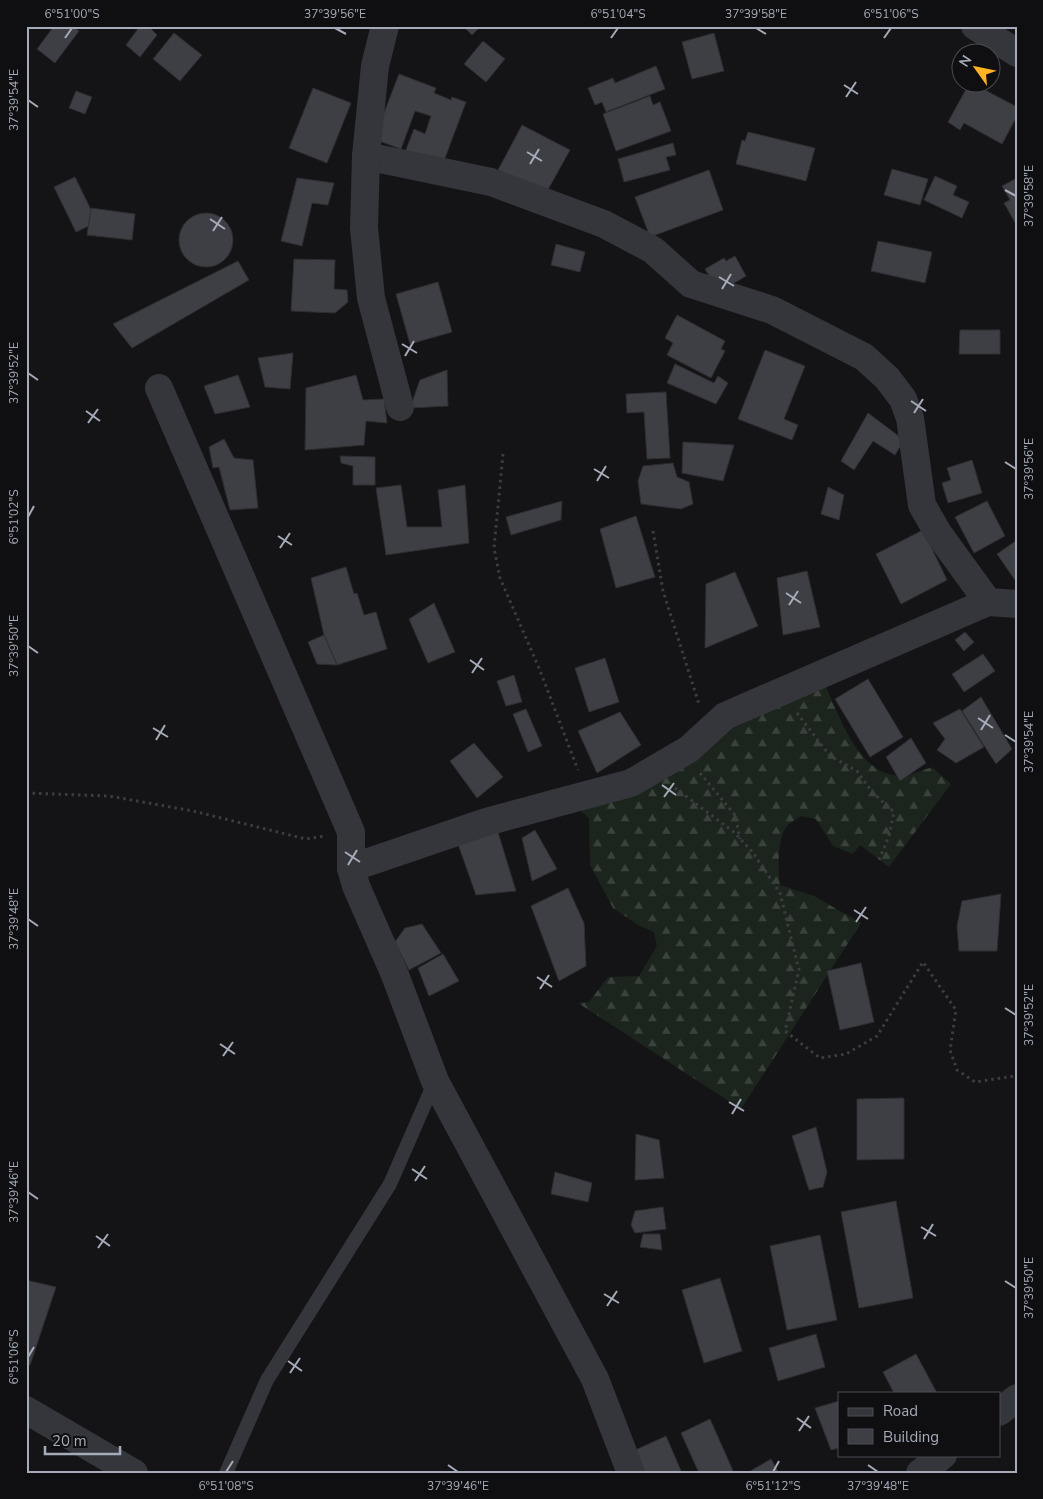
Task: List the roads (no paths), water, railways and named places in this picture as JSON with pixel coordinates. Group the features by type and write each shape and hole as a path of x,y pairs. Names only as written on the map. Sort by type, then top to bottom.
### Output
{"street":[{"path":"385,26 375,66 366,156 364,228 371,298 400,407"},
{"path":"974,26 1017,53"},
{"path":"366,156 491,182 604,224 653,250 691,284 772,310 864,357 887,378 903,399 910,418 922,505 938,533 988,602"},
{"path":"159,388 351,832 351,868 356,886 395,976 435,1081 595,1380 631,1473"},
{"path":"351,868 486,822 631,783 684,752 725,716 988,602 1017,604"},
{"path":"1000,1411 1017,1398"},
{"path":"26,1410 134,1473"},
{"path":"920,1473 942,1456"}],"lane":[{"path":"226,1473 267,1380 390,1184 435,1081"}]}
